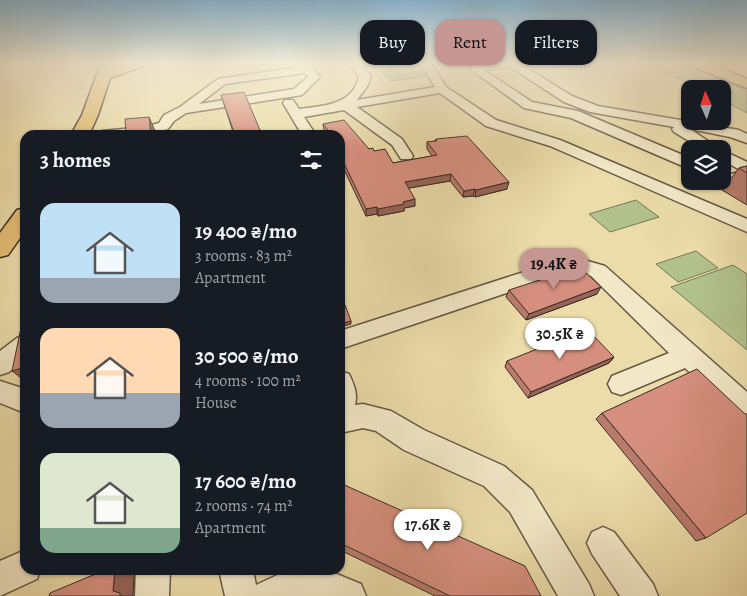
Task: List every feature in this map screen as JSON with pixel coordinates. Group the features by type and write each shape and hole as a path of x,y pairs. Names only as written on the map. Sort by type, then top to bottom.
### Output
{"main road":[{"path":"83,130 99,91"},
{"path":"0,249 20,222"}],"lane":[{"path":"154,130 208,91"},
{"path":"182,110 299,91"},
{"path":"344,106 359,91"},
{"path":"296,114 432,91"},
{"path":"445,91 491,123 555,143 747,226"},
{"path":"507,91 528,105 571,114 681,160"},
{"path":"555,91 568,99 595,109 734,133 747,139"},
{"path":"284,94 306,130"},
{"path":"344,106 397,142 406,156"},
{"path":"571,114 595,109"},
{"path":"668,122 698,140"},
{"path":"731,159 747,168"},
{"path":"731,179 747,175"},
{"path":"345,338 565,266 577,265 598,271 747,409"},
{"path":"0,365 20,349"},
{"path":"621,384 688,356"},
{"path":"0,392 20,400"},
{"path":"345,419 363,416 382,420 414,440 494,476 521,501 577,596"},
{"path":"603,543 641,596"},
{"path":"0,579 20,569"},
{"path":"152,596 153,575"},
{"path":"237,575 242,596"},
{"path":"270,596 307,579 349,596"}],"green space":[{"path":"731,91 747,91 747,113 731,104"},
{"path":"636,200 659,217 610,232 589,214"},
{"path":"696,251 718,268 678,282 656,264"},
{"path":"733,265 747,274 747,350 671,287"}],"building":[{"path":"244,92 260,130 233,130 221,95"},
{"path":"149,117 150,130 126,130 125,119"},
{"path":"344,120 369,149 373,148 374,151 385,149 393,163 437,155 427,142 437,141 436,139 467,136 509,182 464,191 451,174 405,182 415,199 403,202 404,204 378,209 377,207 366,209 345,165 345,130 328,130 323,124"},
{"path":"747,166 747,173 739,168"},
{"path":"580,267 601,287 529,314 509,290"},
{"path":"345,305 351,321 345,323"},
{"path":"587,329 614,357 531,392 507,361"},
{"path":"20,333 20,369 12,371"},
{"path":"697,369 747,414 747,513 706,538 602,413"},
{"path":"345,485 525,566 541,596 450,596 345,545"},
{"path":"93,575 115,575 113,591 120,593 120,596 49,596 50,593"}]}
